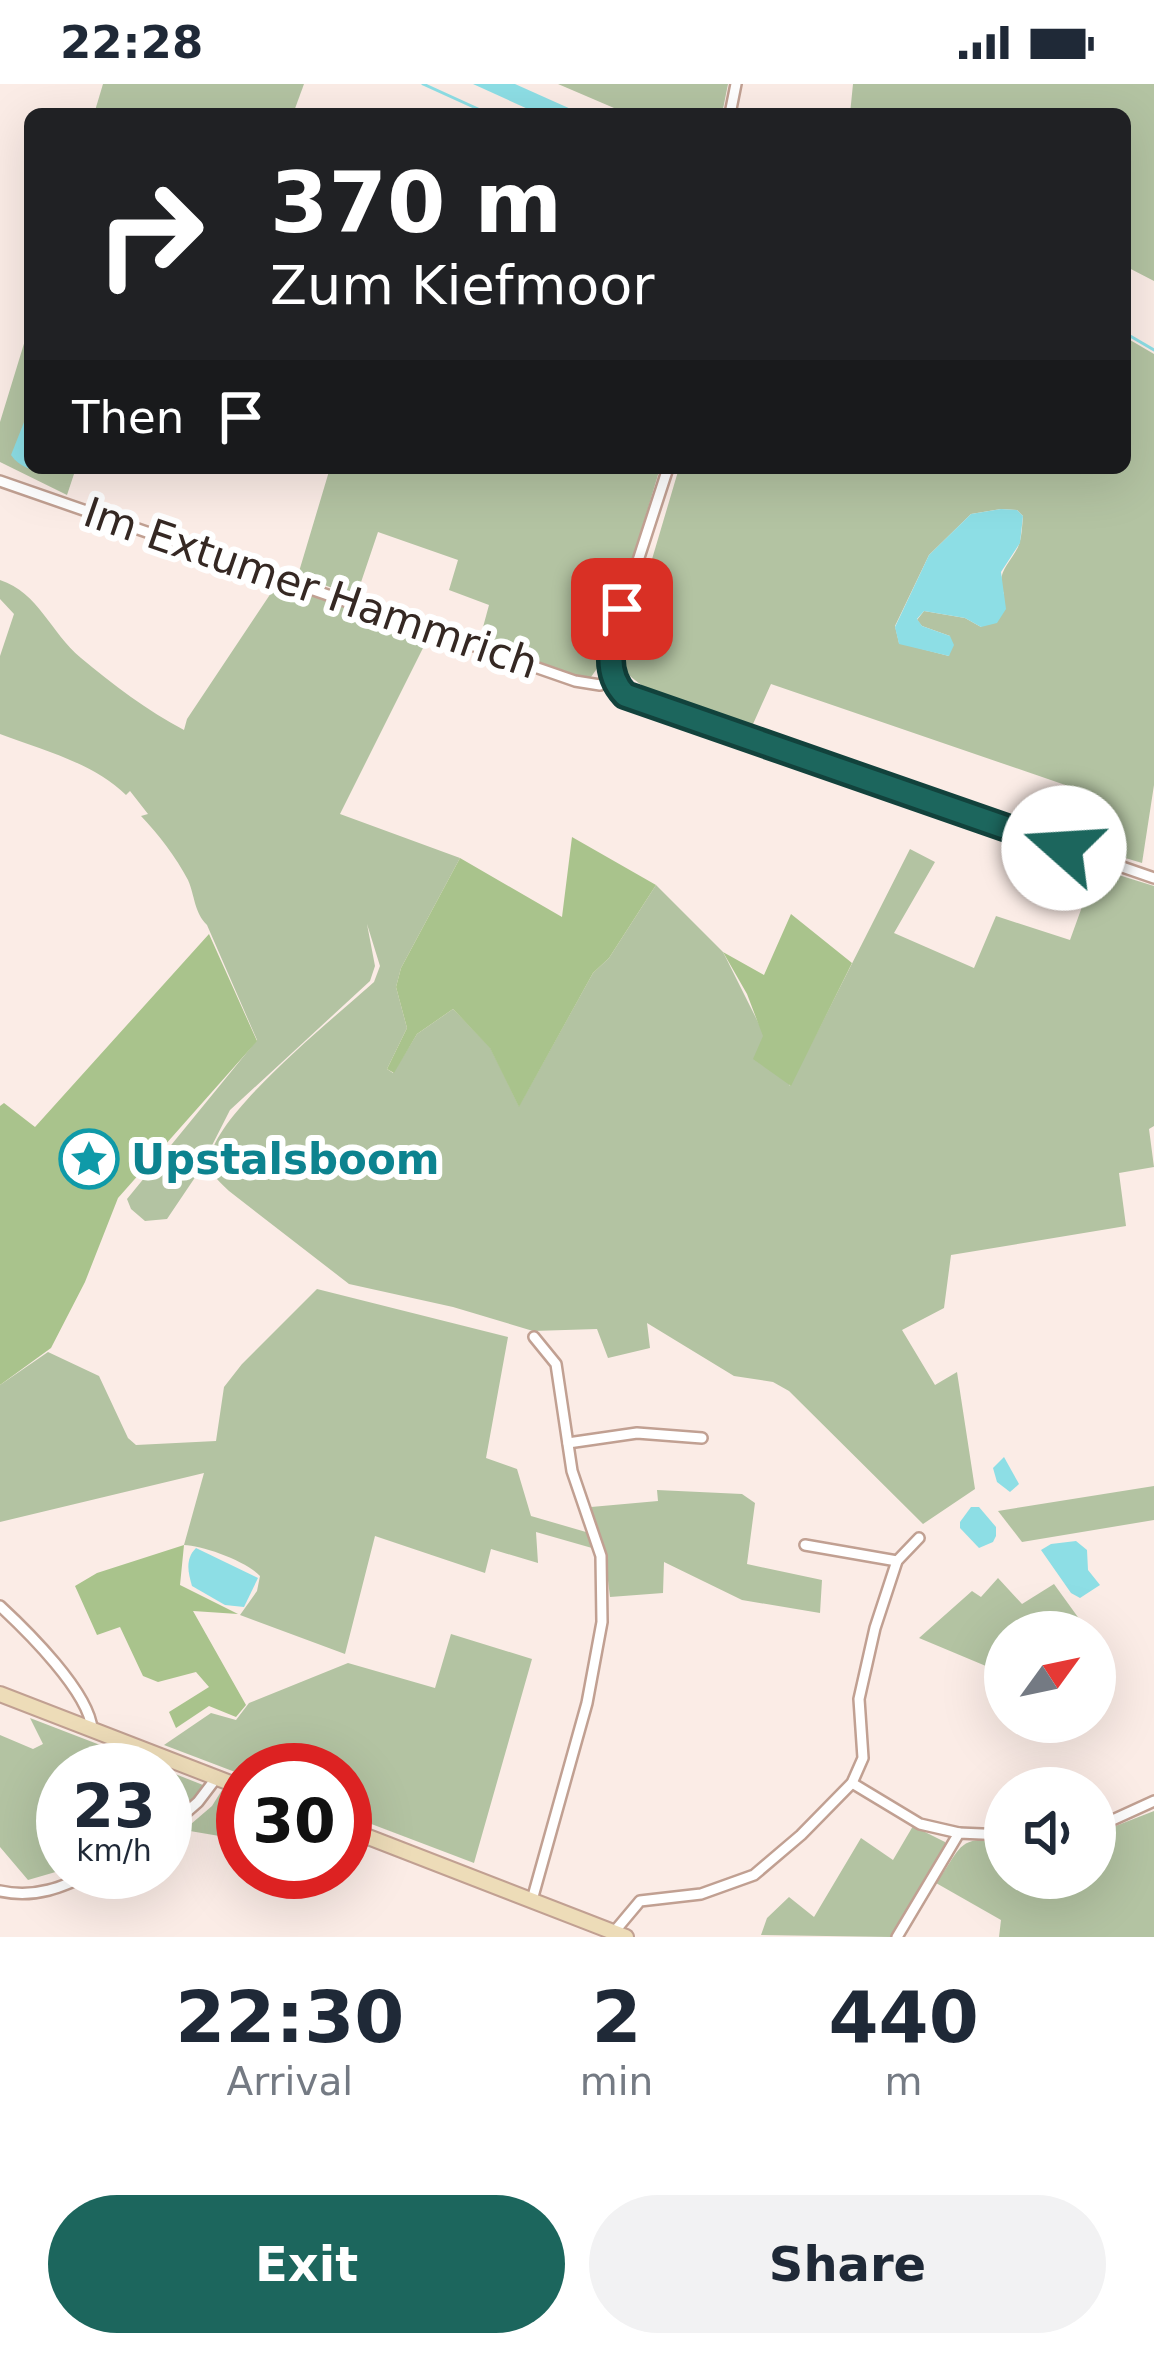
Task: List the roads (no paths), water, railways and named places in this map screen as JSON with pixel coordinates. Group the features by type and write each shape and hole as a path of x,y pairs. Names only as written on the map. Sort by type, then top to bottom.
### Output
{"main road":[{"path":"0,1694 216,1777"},
{"path":"372,1838 620,1935"}],"street":[{"path":"666,474 610,647 612,675 625,695 1154,878"},
{"name":"Im Extumer Hammrich","path":"0,481 575,681 599,685 612,675"},
{"path":"532,1900 587,1703 602,1622 601,1556 572,1471 556,1364 534,1337"},
{"path":"568,1443 637,1433 701,1438"},
{"path":"620,1935 640,1900 700,1894 754,1875 852,1783 862,1758 859,1699 875,1628 897,1561 919,1538"},
{"path":"805,1545 897,1561"},
{"path":"0,1606 33,1637 57,1669 88,1713 92,1730"},
{"path":"192,1807 216,1778"},
{"path":"852,1783 920,1824 984,1834"},
{"path":"1116,1818 1154,1801"},
{"path":"897,1937 959,1833"},
{"path":"0,1891 36,1894"}],"water":[{"path":"473,84 515,84 569,108 526,108"},
{"path":"24,422 24,466 11,455"},
{"path":"1017,510 1023,516 1020,543 1001,572 1006,609 997,623 981,627 965,618 924,611 917,619 922,626 950,636 954,645 949,656 899,644 895,627 929,555 971,514"},
{"path":"1004,1457 1019,1484 1010,1492 997,1482 993,1468"},
{"path":"971,1507 979,1507 996,1527 993,1542 979,1548 960,1528"},
{"path":"1076,1541 1087,1550 1088,1570 1100,1585 1080,1598 1071,1593 1041,1550"},
{"path":"196,1548 258,1578 244,1607 225,1605 192,1586 189,1561"}],"waterway":[{"path":"423,84 476,108"},
{"path":"1131,337 1154,350"}],"place":[{"name":"Upstalsboom","path":"89,1159"}]}
